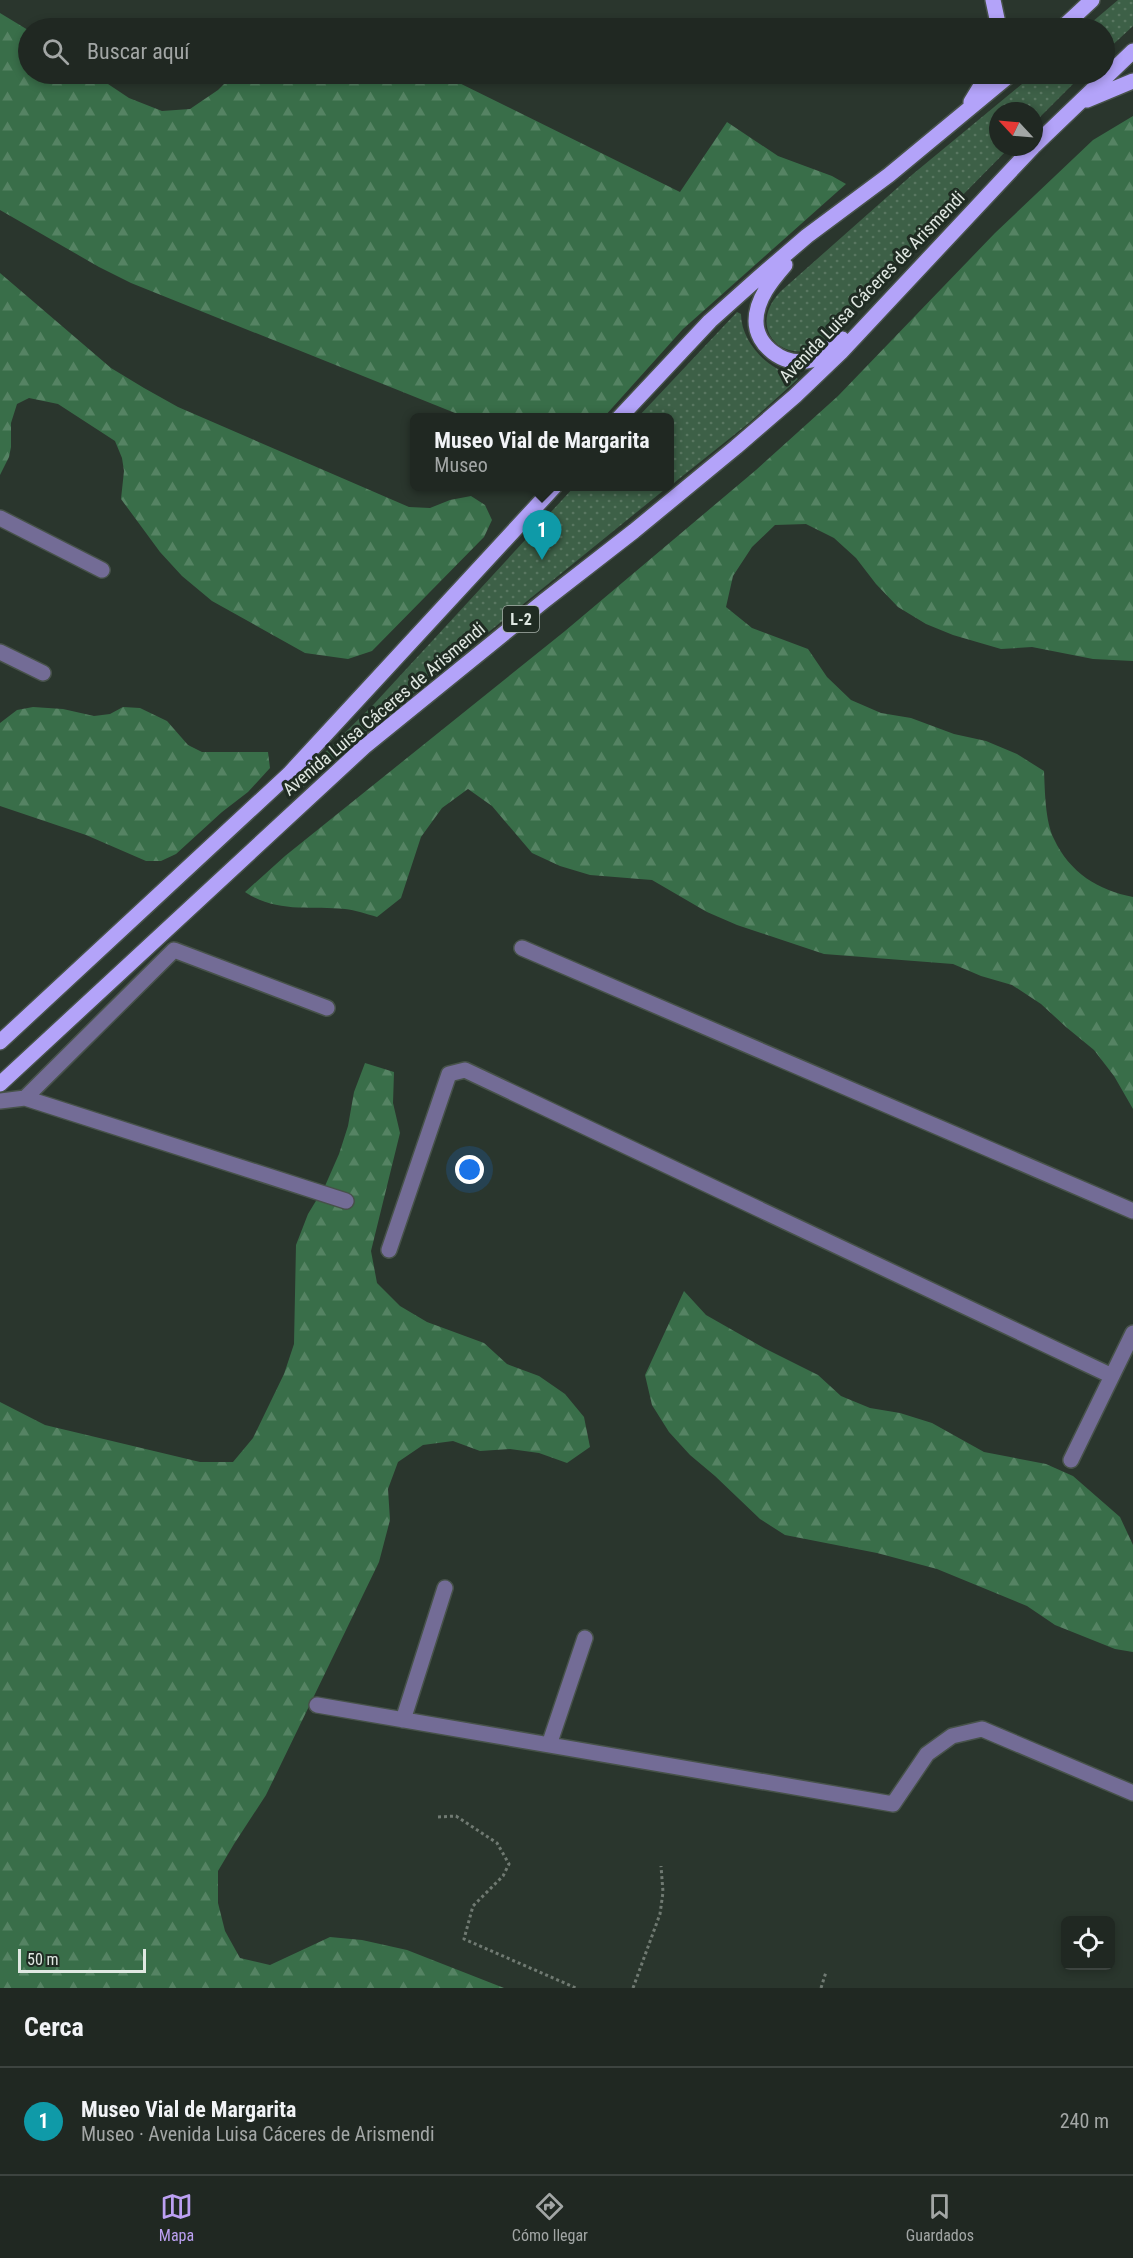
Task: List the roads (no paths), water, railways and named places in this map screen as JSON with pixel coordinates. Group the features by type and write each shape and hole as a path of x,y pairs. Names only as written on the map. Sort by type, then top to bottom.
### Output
{"main road":[{"path":"993,0 997,18"},
{"path":"1073,18 1092,0"},
{"name":"Avenida Luisa Cáceres de Arismendi","path":"1115,68 1133,51"},
{"path":"1076,105 1133,81"},
{"path":"962,116 982,84"},
{"path":"622,413 710,321 807,236 889,175 999,84"},
{"name":"Avenida Luisa Cáceres de Arismendi","path":"1043,136 1098,84"},
{"name":"Avenida Luisa Cáceres de Arismendi","path":"0,1084 364,747 736,447 842,352 1024,156"},
{"path":"807,236 768,286 760,304 756,321 759,337 769,350 794,362 810,361 884,306"},
{"name":"Avenida Luisa Cáceres de Arismendi","path":"0,1042 289,774 550,491"}],"street":[{"path":"0,518 102,570"},
{"path":"0,652 43,673"},
{"path":"522,948 1133,1211"},
{"path":"25,1098 174,950 327,1008"},
{"path":"389,1250 449,1074 465,1070 1112,1376"},
{"path":"0,1101 25,1098 346,1201"},
{"path":"1071,1460 1133,1333"},
{"path":"403,1720 445,1588"},
{"path":"549,1745 585,1638"},
{"path":"317,1705 893,1803 927,1754 952,1736 982,1729 1133,1793"}],"place":[{"name":"Museo Vial de Margarita","path":"542,560"}]}
